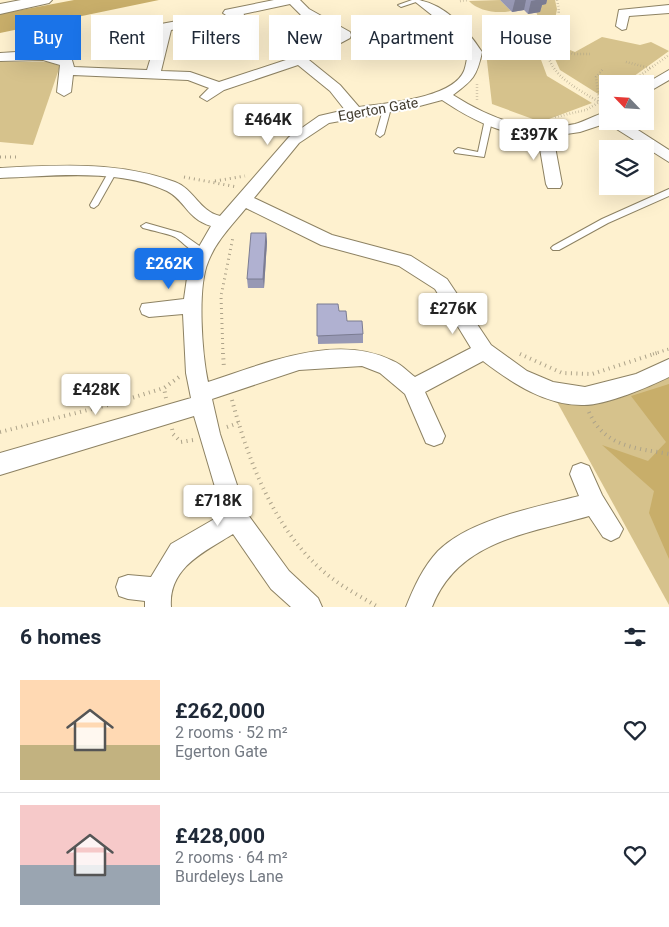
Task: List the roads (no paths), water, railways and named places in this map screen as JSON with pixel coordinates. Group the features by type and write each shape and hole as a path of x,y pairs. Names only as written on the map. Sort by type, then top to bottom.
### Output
{"street":[{"path":"0,9 44,0"},
{"path":"234,12 292,0 305,12 311,15"},
{"name":"Egerton Gate","path":"201,399 196,373 192,306 198,264 203,252 229,229 243,200 294,140 324,119 430,100 444,95 466,79 471,72 475,52 462,32 419,0"},
{"path":"614,0 623,13 622,26"},
{"path":"668,0 669,4"},
{"path":"623,13 669,9"},
{"path":"154,74 159,28 173,26"},
{"path":"341,29 350,33 341,38"},
{"path":"0,57 47,50 67,63 64,92"},
{"path":"207,97 219,87 300,60 335,88 355,112"},
{"path":"67,71 190,76 219,87"},
{"path":"654,84 669,74"},
{"path":"444,95 488,121 516,129 548,125 590,126 599,121"},
{"path":"548,125 554,184"},
{"path":"629,130 669,157"},
{"path":"0,174 66,171 112,173 157,182 175,188 202,216 229,229"},
{"path":"243,200 327,240 405,261 441,284 484,351 520,377 543,388 584,396 640,382 669,368"},
{"path":"149,309 192,306"},
{"path":"414,388 484,351"},
{"path":"0,464 201,399 228,384 299,361 362,358 388,367 414,388 434,436"},
{"path":"201,399 209,434 236,519 280,580 309,607"},
{"path":"581,474 594,504 610,529"},
{"path":"419,607 426,587 454,553 492,533 594,504"},
{"path":"128,587 157,599 180,553 236,519"}],"lane":[{"path":"401,6 419,0"},
{"path":"234,12 237,15"},
{"path":"380,134 387,108"},
{"path":"458,152 480,155 488,121"},
{"path":"94,205 112,173"},
{"path":"556,248 605,221 669,192"},
{"path":"146,226 178,235 187,243 203,252"}]}
